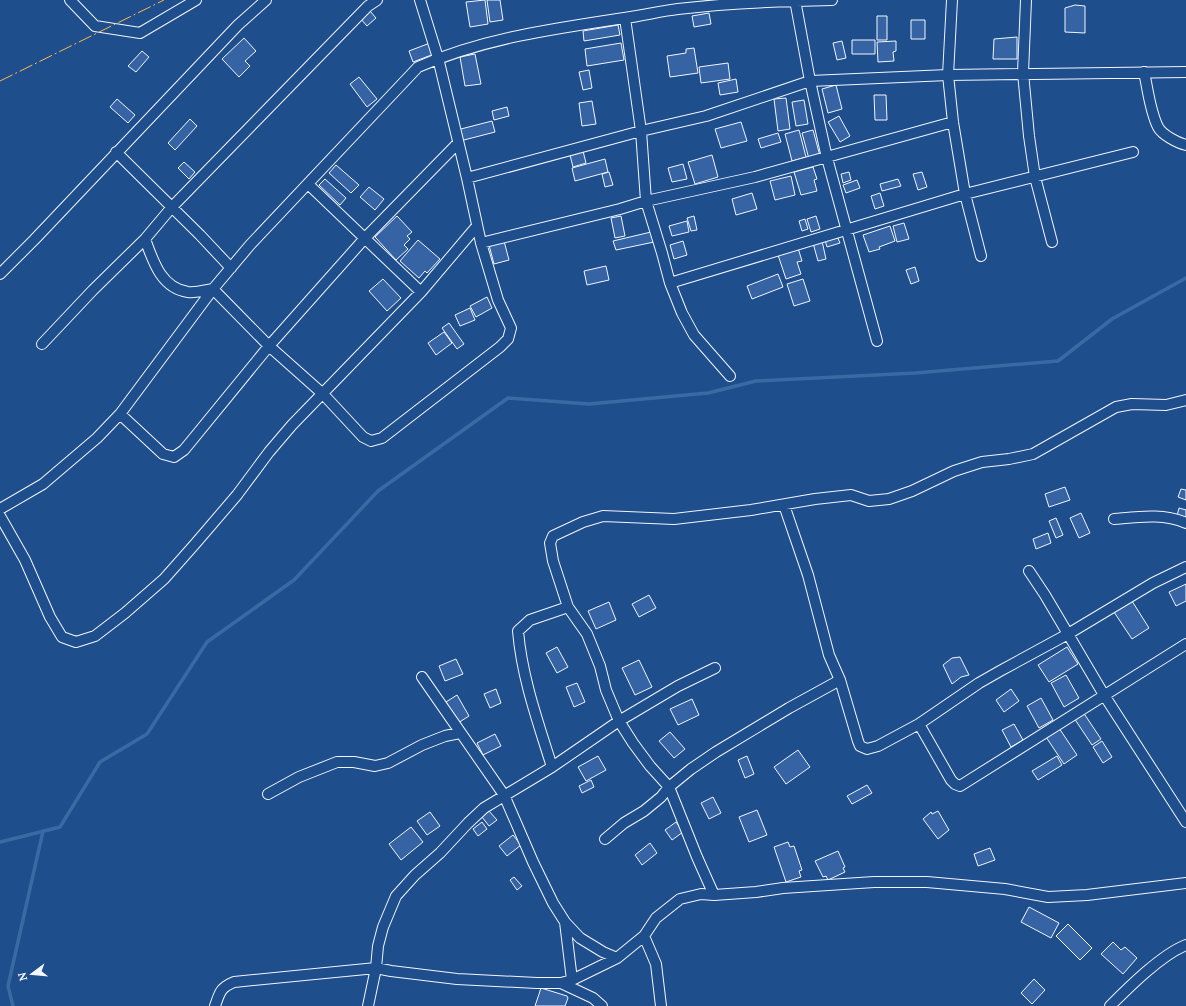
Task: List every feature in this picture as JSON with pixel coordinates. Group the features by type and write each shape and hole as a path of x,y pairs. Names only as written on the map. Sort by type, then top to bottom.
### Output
{"street":[{"path":"70,0 95,26 140,33 196,0"},
{"path":"0,274 238,25 266,0"},
{"path":"42,344 93,290 145,239 172,207 368,6 377,0"},
{"path":"213,289 268,346 323,394 363,437 371,441 382,438 508,339 511,328 498,300 481,243 438,58 420,0"},
{"path":"0,509 43,484 97,438 120,414 213,289 250,245 418,67 438,58 494,40 676,9 719,4 795,0 832,0"},
{"path":"795,0 826,158 877,341"},
{"path":"952,0 948,75 953,122 965,194 981,256"},
{"path":"1026,0 1023,74 1029,136 1035,178 1052,242"},
{"path":"625,18 641,131 646,201 670,284 682,313 694,335 730,376"},
{"path":"1144,72 1151,106 1158,128 1176,142 1186,145"},
{"path":"467,178 641,131 706,116 810,82 948,75 1186,72"},
{"path":"481,243 620,209 646,201 755,178 953,122"},
{"path":"120,414 163,454 174,457 184,450 268,346 365,238 458,143"},
{"path":"116,152 231,268"},
{"path":"670,284 965,194 1035,178 1133,152"},
{"path":"308,184 421,292"},
{"path":"0,516 25,560 50,616 62,637 76,642 96,636 164,579 237,495 269,452 421,292 478,226"},
{"path":"145,239 151,257 159,273 166,281 175,287 189,292 213,289"},
{"path":"714,895 669,788 650,766 619,721 606,690 600,666 587,634 568,607 553,561 550,543 553,536 583,522 603,516 674,519 751,510 815,499 851,495 869,501 889,499 912,491 954,471 982,462 1009,459 1033,454 1116,407 1132,404 1166,405 1186,400"},
{"path":"784,505 808,575 829,655 840,680 858,741 860,746 867,750 878,746 919,724 979,683 1068,634 1153,583 1186,567"},
{"path":"1114,519 1160,517 1172,518 1186,524"},
{"path":"1029,572 1045,595 1104,695 1186,822"},
{"path":"552,767 532,701 519,649 518,631 530,620 568,607"},
{"path":"919,724 951,780 960,786 1186,644"},
{"path":"368,1006 376,968 381,933 396,896 415,875 440,853 468,823 484,808 552,767 619,721 678,686 715,668"},
{"path":"422,677 504,795 552,903 565,922 580,938 603,952 617,958"},
{"path":"606,839 624,823 644,811 662,797 669,788 691,769 716,752 789,708 840,680"},
{"path":"268,794 299,777 337,762 354,762 375,766 388,763 422,745 445,736 460,733"},
{"path":"215,1006 224,987 234,982 315,975 355,969 376,968 457,979 561,983 572,980 617,958 644,936 656,918 680,899 701,894 714,895 783,888 874,882 927,882 1005,889 1048,897 1087,895 1186,883"},
{"path":"565,922 572,980"},
{"path":"644,936 656,964 661,1006"},
{"path":"1110,1006 1129,986 1156,965 1186,945"},
{"path":"561,983 593,998 602,1006"}],"building":[{"path":"485,0 488,24 470,27 466,2"},
{"path":"487,0 500,0 503,20 490,22"},
{"path":"1075,5 1085,6 1085,33 1065,32 1065,8"},
{"path":"370,11 376,18 367,26 360,18"},
{"path":"709,13 711,24 694,27 692,16"},
{"path":"877,16 887,16 887,40 877,40"},
{"path":"911,20 925,20 925,39 911,39"},
{"path":"618,25 620,35 584,41 583,31"},
{"path":"1017,37 1017,59 993,59 994,39"},
{"path":"244,38 256,51 245,61 250,66 239,77 222,59"},
{"path":"852,40 875,40 875,54 852,54"},
{"path":"842,41 846,58 837,60 833,43"},
{"path":"896,41 896,51 893,52 894,61 878,62 877,42"},
{"path":"430,43 434,54 413,62 409,51"},
{"path":"621,43 624,60 587,66 585,49"},
{"path":"694,48 698,73 670,77 667,56 686,53 686,49"},
{"path":"142,51 149,57 136,72 128,66"},
{"path":"475,54 481,84 465,86 460,57"},
{"path":"728,63 730,79 701,83 699,67"},
{"path":"589,70 592,88 583,90 579,72"},
{"path":"359,77 377,99 367,107 350,84"},
{"path":"736,79 738,92 720,95 718,83"},
{"path":"836,85 842,109 828,113 822,89"},
{"path":"874,95 886,95 887,120 875,120"},
{"path":"786,98 790,129 778,131 774,99"},
{"path":"117,99 135,115 128,123 110,107"},
{"path":"804,100 808,124 796,126 792,102"},
{"path":"592,101 596,124 582,126 579,103"},
{"path":"507,107 509,116 494,120 492,111"},
{"path":"839,116 850,136 840,142 828,122"},
{"path":"190,119 197,126 175,150 168,143"},
{"path":"492,121 495,132 460,141 457,130"},
{"path":"741,122 747,141 721,148 715,129"},
{"path":"799,130 806,157 792,161 785,134"},
{"path":"813,130 820,156 809,159 802,133"},
{"path":"778,133 781,142 761,148 758,139"},
{"path":"582,147 586,163 573,167 569,151"},
{"path":"712,155 718,177 695,184 688,162"},
{"path":"605,159 608,172 575,181 572,168"},
{"path":"184,162 195,172 189,179 178,168"},
{"path":"683,164 687,179 672,182 668,168"},
{"path":"336,165 359,185 351,193 329,173"},
{"path":"813,167 817,179 814,180 817,191 801,195 794,172"},
{"path":"609,172 613,185 605,187 602,174"},
{"path":"849,172 851,180 843,183 841,174"},
{"path":"922,172 927,187 918,190 913,174"},
{"path":"791,176 795,195 775,200 770,181"},
{"path":"325,179 346,198 340,205 319,185"},
{"path":"898,179 901,186 882,191 880,184"},
{"path":"857,180 860,188 846,193 843,185"},
{"path":"369,187 384,199 375,210 360,197"},
{"path":"752,193 757,209 736,215 732,199"},
{"path":"880,193 884,206 875,209 871,196"},
{"path":"397,216 412,232 407,236 410,239 404,245 408,249 396,260 375,237"},
{"path":"621,216 625,236 615,238 611,218"},
{"path":"694,216 697,230 691,231 687,218"},
{"path":"816,216 820,229 811,232 807,219"},
{"path":"805,219 808,229 802,231 799,221"},
{"path":"687,221 689,232 672,236 669,226"},
{"path":"904,223 909,239 897,242 893,226"},
{"path":"890,226 895,241 879,247 880,249 869,252 863,235"},
{"path":"651,232 654,242 616,250 613,241"},
{"path":"837,236 840,243 827,247 825,240"},
{"path":"418,240 440,259 427,273 425,271 419,278 400,261"},
{"path":"504,241 509,260 494,264 489,245"},
{"path":"683,241 687,255 674,259 670,245"},
{"path":"822,241 826,259 818,261 813,243"},
{"path":"798,248 802,261 797,262 801,274 786,279 778,255"},
{"path":"606,266 609,280 587,285 584,271"},
{"path":"915,267 919,281 911,284 906,270"},
{"path":"778,274 783,287 752,299 747,286"},
{"path":"383,279 401,298 387,311 369,291"},
{"path":"803,279 810,301 794,306 787,284"},
{"path":"487,297 492,308 476,317 470,306"},
{"path":"470,308 475,320 460,326 455,315"},
{"path":"449,323 464,344 457,349 442,328"},
{"path":"444,332 452,343 436,355 428,343"},
{"path":"1065,487 1070,500 1049,507 1045,494"},
{"path":"1181,489 1186,490 1186,500 1178,497"},
{"path":"1179,508 1186,510 1186,519 1177,516"},
{"path":"1081,513 1090,533 1079,538 1070,518"},
{"path":"1056,518 1063,535 1056,538 1049,521"},
{"path":"1048,533 1051,543 1036,549 1033,539"},
{"path":"1186,584 1186,601 1176,606 1169,592"},
{"path":"649,595 656,608 639,617 632,604"},
{"path":"1132,601 1149,628 1132,639 1114,612"},
{"path":"609,602 616,620 596,629 588,611"},
{"path":"557,647 568,667 557,673 546,653"},
{"path":"1067,647 1078,664 1049,682 1038,665"},
{"path":"960,657 969,675 961,677 952,684 943,665 952,658"},
{"path":"456,659 463,674 445,681 439,666"},
{"path":"639,660 652,687 635,695 622,668"},
{"path":"1066,675 1079,698 1064,707 1051,683"},
{"path":"577,683 585,702 574,707 566,687"},
{"path":"496,689 501,703 490,708 484,694"},
{"path":"1011,689 1019,701 1004,712 996,700"},
{"path":"457,695 469,716 458,723 446,702"},
{"path":"1041,698 1053,720 1039,728 1027,706"},
{"path":"692,699 699,715 678,725 670,709"},
{"path":"1083,712 1101,739 1092,745 1074,718"},
{"path":"1014,724 1023,740 1011,747 1002,730"},
{"path":"1059,728 1077,755 1064,764 1046,737"},
{"path":"670,732 685,749 674,758 659,741"},
{"path":"495,734 501,746 483,755 477,743"},
{"path":"1102,741 1112,757 1103,763 1093,747"},
{"path":"798,750 810,767 786,784 774,767"},
{"path":"598,756 606,770 586,781 578,767"},
{"path":"747,756 754,774 745,778 738,760"},
{"path":"1057,756 1062,765 1038,780 1032,771"},
{"path":"591,780 594,787 582,793 579,786"},
{"path":"867,785 872,793 852,804 847,796"},
{"path":"713,797 721,813 709,819 701,803"},
{"path":"757,810 767,835 749,842 739,817"},
{"path":"489,811 497,820 489,826 482,817"},
{"path":"938,811 949,830 938,839 923,819 931,812 932,814"},
{"path":"430,812 440,826 427,835 417,821"},
{"path":"482,822 487,829 478,836 473,829"},
{"path":"676,822 683,832 672,840 665,830"},
{"path":"411,827 423,842 401,860 389,844"},
{"path":"513,835 521,845 507,856 499,846"},
{"path":"788,842 790,847 794,846 802,870 799,871 801,877 786,882 774,847"},
{"path":"650,843 657,853 642,865 635,855"},
{"path":"990,848 995,860 978,866 974,854"},
{"path":"838,851 845,867 843,868 845,872 828,880 826,876 823,877 815,861"},
{"path":"514,877 522,886 517,890 510,880"},
{"path":"1029,907 1059,923 1051,938 1021,922"},
{"path":"1068,924 1092,948 1080,960 1056,936"},
{"path":"1113,942 1121,950 1125,947 1137,958 1123,974 1101,954"},
{"path":"1034,979 1045,990 1032,1004 1021,993"},
{"path":"541,988 567,996 568,998 565,1006 535,1006"}],"waterway":[{"path":"0,842 60,827 100,762 147,734 207,642 294,580 378,491 508,398 589,404 708,393 756,381 915,373 1058,361 1112,319 1186,278"},
{"path":"13,1006 8,986 43,831"}],"power":[{"path":"0,81 164,0"}]}
